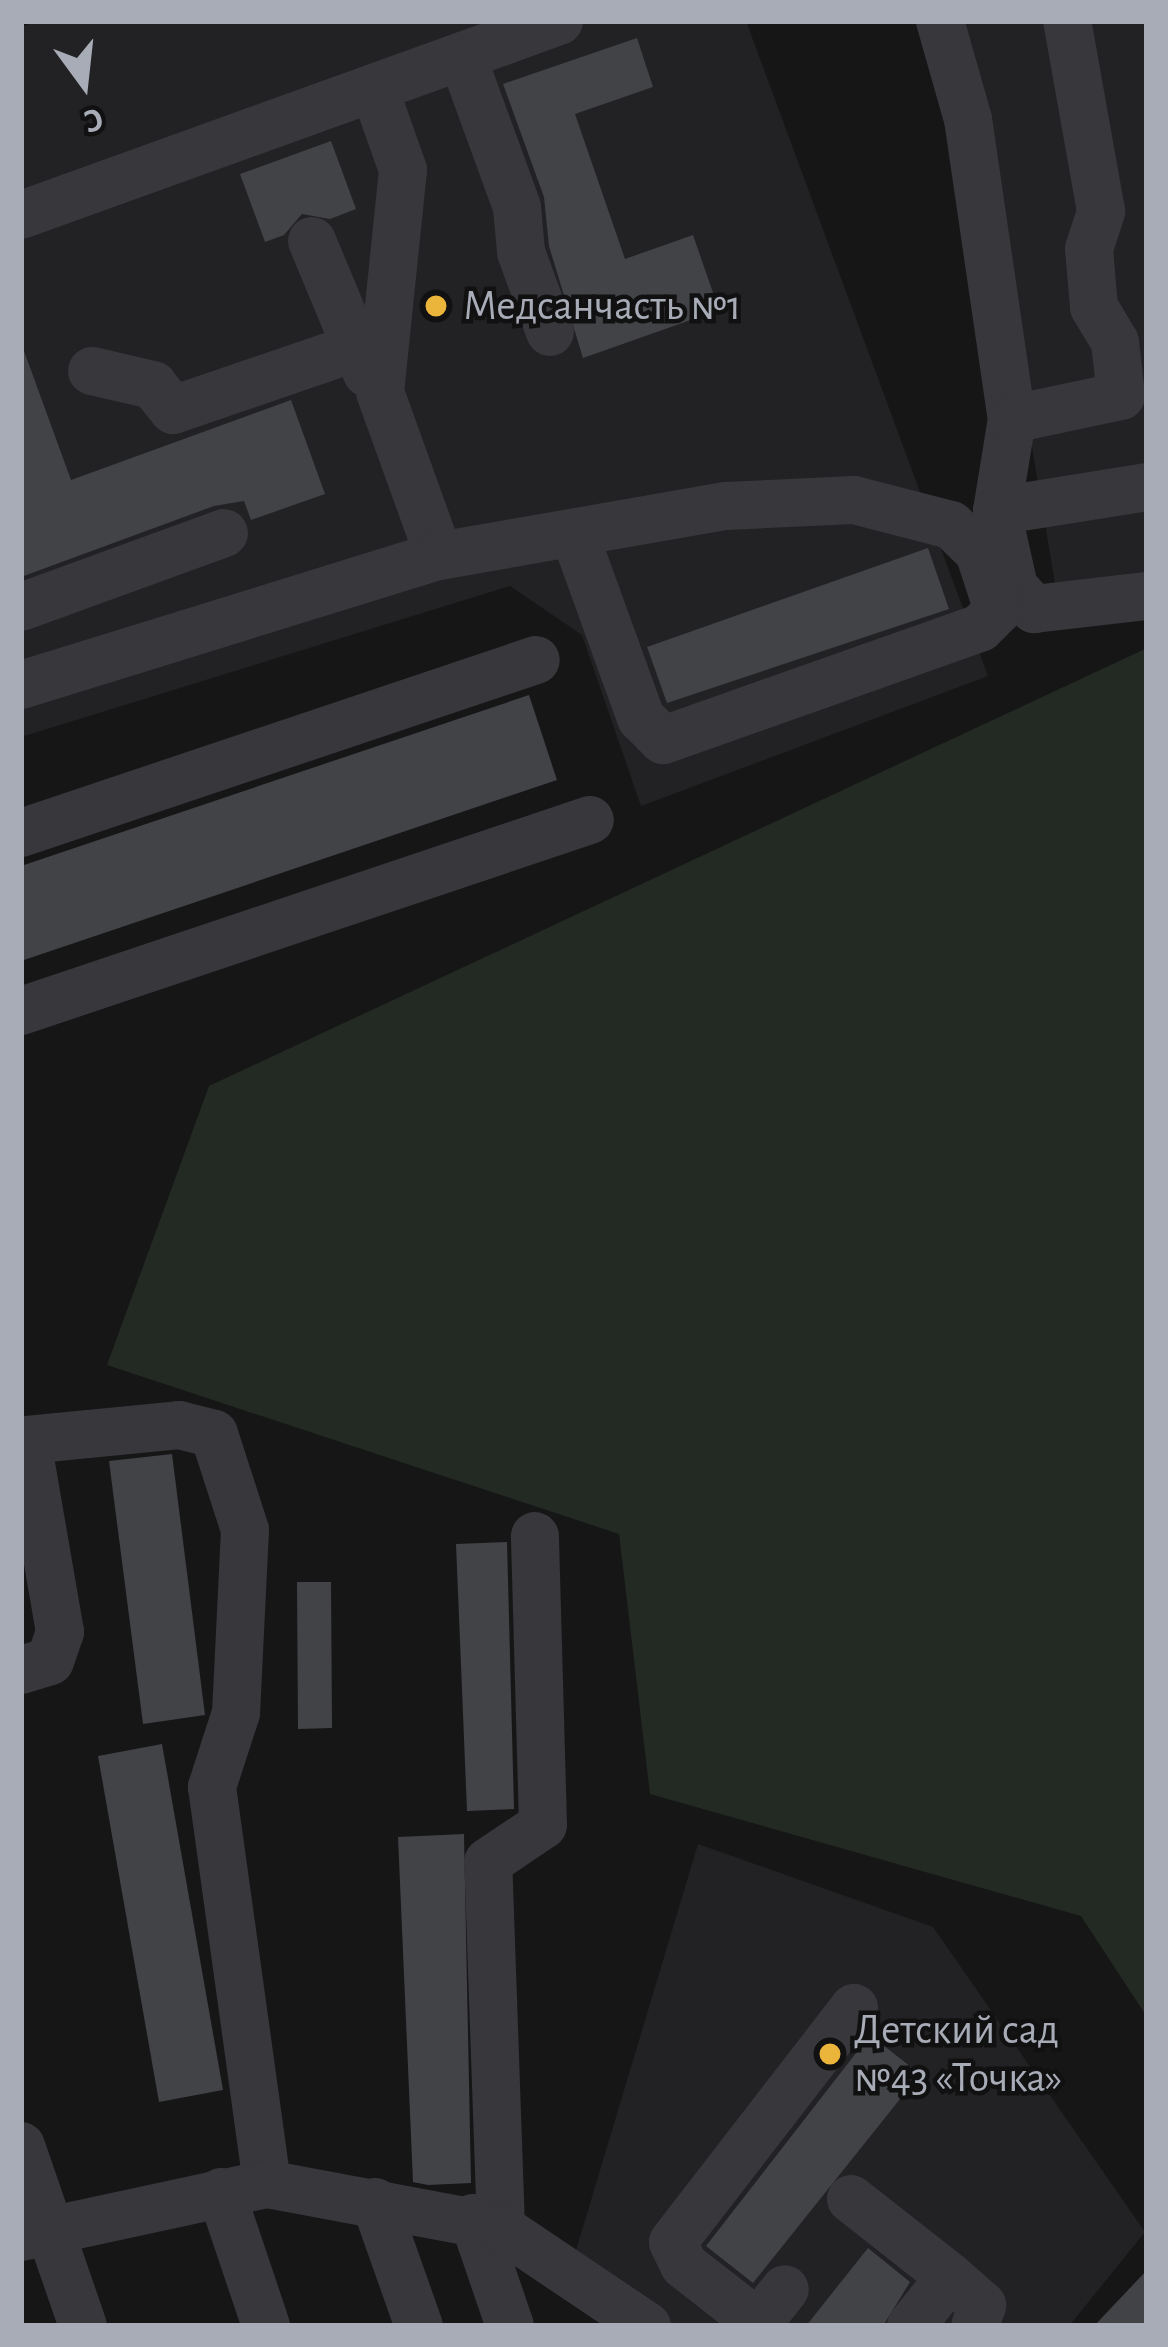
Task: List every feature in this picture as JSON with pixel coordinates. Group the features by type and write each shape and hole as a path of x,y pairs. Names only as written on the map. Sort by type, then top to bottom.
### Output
{"lane":[{"path":"21,215 559,21"},
{"path":"940,21 968,119 1012,419 997,511 1014,587 1034,609 1147,596"},
{"path":"1012,419 1121,396 1115,342 1094,307 1089,249 1101,211 1067,21"},
{"path":"462,56 517,207 521,252 550,332"},
{"path":"374,88 403,170 380,392"},
{"path":"312,241 351,349 380,392 439,556"},
{"path":"92,371 153,385 173,410 351,349"},
{"path":"997,511 1147,487"},
{"path":"21,685 439,556 576,538 726,506 854,500 911,512 968,536 998,610 980,628 663,740 641,718 576,538"},
{"path":"21,607 224,533"},
{"path":"21,833 536,660"},
{"path":"21,1012 590,820"},
{"path":"21,1670 50,1661 60,1632 24,1432 201,1425 222,1453 245,1530 236,1712 212,1787 244,2188 266,2326"},
{"path":"510,2326 487,2223 488,1862 543,1826 535,1536"},
{"path":"768,2312 684,2265 673,2242 854,2008"},
{"path":"21,2146 35,2233 83,2326"},
{"path":"35,2233 244,2188 375,2202 487,2223 647,2326"},
{"path":"851,2200 982,2305 975,2326"},
{"path":"375,2202 418,2326"},
{"path":"911,2326 950,2277"}],"shaded area":[{"name":"Медсанчасть №1","path":"38,21 746,21 988,676 641,806 582,635 510,586 21,737 21,27"},
{"path":"960,21 1147,21 1147,582 1057,595"},
{"path":"1147,648 1147,2017 1081,1916 650,1794 619,1534 107,1365 209,1086"},
{"name":"Детский сад №43 «Точка»","path":"698,1844 933,1927 1145,2232 1069,2326 663,2326 571,2267"}],"building":[{"path":"637,38 653,87 575,114 625,259 693,235 719,310 583,358 549,246 544,197 503,84"},
{"path":"331,141 356,209 330,219 302,214 284,235 265,242 240,174"},
{"path":"24,351 71,480 291,400 325,494 251,520 244,501 214,506 21,577"},
{"path":"928,548 949,609 667,703 647,647"},
{"path":"529,695 557,780 21,961 21,866"},
{"path":"172,1454 205,1715 143,1724 109,1461"},
{"path":"507,1542 514,1809 467,1811 456,1544"},
{"path":"297,1582 331,1582 332,1728 298,1729"},
{"path":"162,1744 223,2090 159,2102 98,1756"},
{"path":"464,1834 471,2183 428,2185 413,2182 398,1837"},
{"path":"870,2035 920,2074 753,2283 706,2246"},
{"path":"868,2248 910,2282 883,2326 806,2326"},
{"path":"1147,2270 1147,2326 1094,2326"}],"place":[{"name":"Медсанчасть №1","path":"436,306"},
{"name":"Детский сад №43 «Точка»","path":"830,2054"}]}
